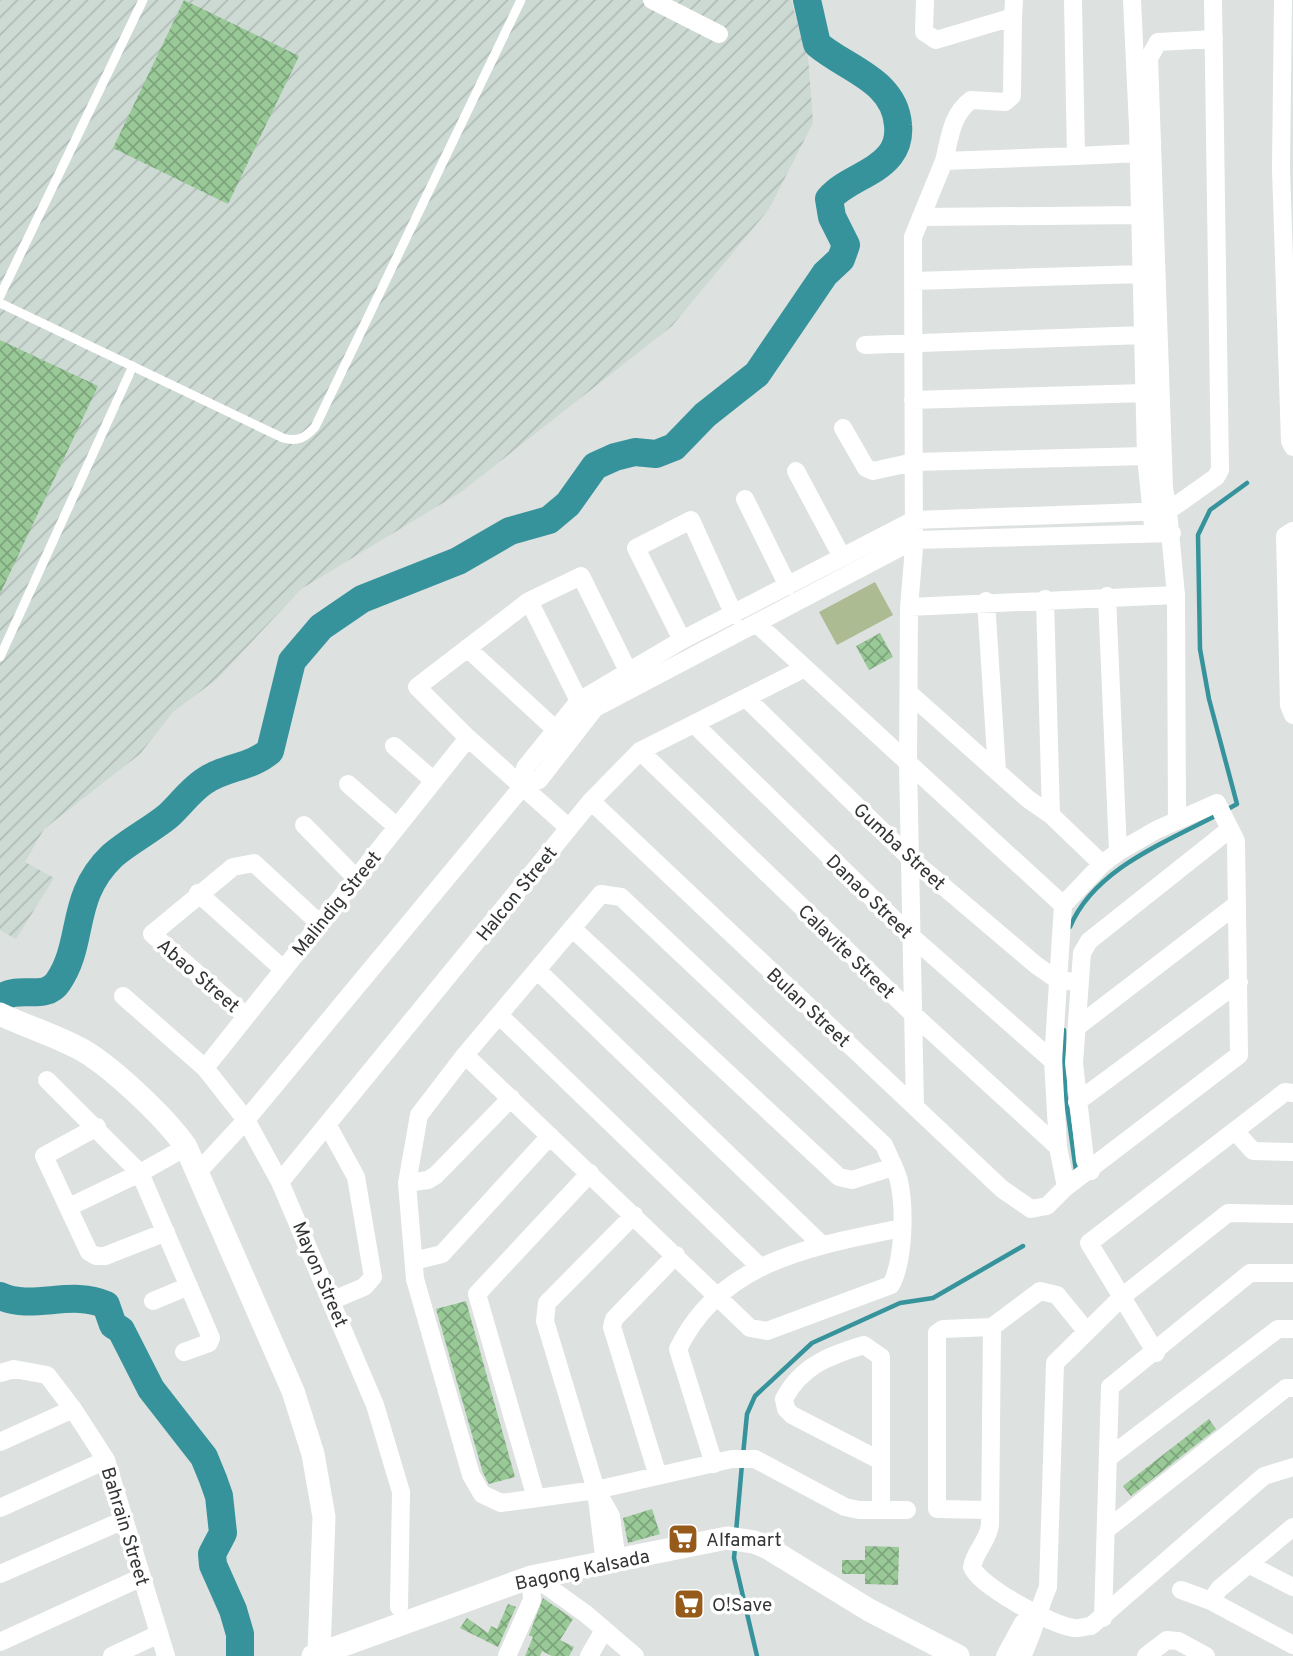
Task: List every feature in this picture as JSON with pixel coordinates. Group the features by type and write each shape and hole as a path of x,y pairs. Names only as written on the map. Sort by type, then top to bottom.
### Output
{"street":[{"path":"652,0 719,34"},
{"path":"915,1107 908,763 909,607 914,540 913,237 944,161 955,117 961,108 971,100 1005,102 1012,96 1013,8 936,40 924,32 925,0"},
{"path":"1073,0 1076,156"},
{"path":"1132,0 1145,123 1164,488 1154,533"},
{"path":"523,786 525,768 579,701 681,640 914,520 1159,512 1216,477 1220,470 1213,0"},
{"path":"1283,0 1290,441 1293,447"},
{"path":"1177,819 1176,595 1172,533 1159,512 1146,456 1139,153 1145,123 1149,58 1152,50 1158,42 1214,38"},
{"path":"944,161 1139,153"},
{"path":"921,217 1140,215"},
{"path":"913,281 1142,274"},
{"path":"865,345 913,341 1143,335"},
{"path":"914,400 1144,393"},
{"path":"843,428 869,470 914,462 1146,456"},
{"path":"796,471 842,557"},
{"path":"745,499 788,586"},
{"path":"681,640 636,548 691,520 734,615"},
{"path":"1293,531 1285,537 1290,583 1289,705 1293,715"},
{"path":"198,1172 246,1120 523,786 539,780 596,708 914,540 1172,533"},
{"path":"569,828 468,738 417,687 529,601 581,576 628,671"},
{"path":"909,607 986,601 1176,595"},
{"path":"1107,596 1118,852"},
{"path":"1045,599 1051,815"},
{"path":"529,601 579,701"},
{"path":"986,601 996,771"},
{"path":"756,623 1063,905 1067,981 1077,1027 1074,1063 1077,1102 1085,1160 1091,1171"},
{"path":"467,648 555,729"},
{"name":"Halcon Street","path":"281,1182 591,801 640,751 805,668"},
{"path":"909,692 996,771 1051,815 1101,863"},
{"name":"Gumba Street","path":"746,698 910,858 1067,981"},
{"name":"Danao Street","path":"694,724 911,936 1053,1061"},
{"name":"Malindig Street","path":"205,1068 318,922 468,738"},
{"path":"394,746 434,781"},
{"name":"Calavite Street","path":"640,751 914,1015 1058,1147"},
{"path":"348,784 397,827"},
{"name":"Bulan Street","path":"591,801 1002,1189 1031,1209 1047,1206 1066,1187"},
{"path":"1063,905 1101,863 1177,819 1217,803 1236,841 1239,1055 1091,1171 1066,1187 1058,1147 1053,1061 1067,981 1089,941 1224,818"},
{"path":"304,825 356,878"},
{"path":"284,969 198,893 233,867 254,863 318,922"},
{"name":"Abao Street","path":"198,893 152,934 246,1016"},
{"path":"465,1055 750,1328 767,1331 891,1285 898,1272 902,1228 899,1181 884,1145 621,897 601,894 465,1055 419,1115 407,1183 415,1279 471,1475 482,1494 501,1503 596,1490 732,1459 755,1459 845,1507 907,1510"},
{"path":"1077,1027 1236,905"},
{"path":"572,928 839,1177 852,1180 893,1167"},
{"path":"537,970 821,1244"},
{"path":"1077,1102 1239,982"},
{"name":"Mayon Street","path":"123,996 205,1068 246,1120 281,1182 375,1405 401,1492 399,1606"},
{"path":"499,1015 760,1267"},
{"path":"7,1018 71,1044 95,1058 162,1118 186,1147 293,1391 313,1454 324,1517 317,1655"},
{"path":"47,1080 97,1127 140,1173 211,1341 184,1352"},
{"path":"1156,1353 1089,1243 1285,1092 1293,1093"},
{"path":"407,1183 428,1180 436,1175 511,1098"},
{"path":"327,1124 356,1177 373,1277 364,1287 333,1300"},
{"path":"97,1127 44,1156 89,1252 96,1256 105,1256 166,1232"},
{"path":"1235,1130 1253,1150 1293,1152"},
{"path":"414,1261 442,1254 550,1136"},
{"path":"69,1207 140,1173 186,1147"},
{"path":"536,1498 477,1294 590,1174"},
{"path":"1022,1656 1035,1630 1048,1587 1055,1363 1123,1296 1228,1213 1293,1213"},
{"path":"611,1563 611,1516 596,1490 545,1321 547,1303 634,1215"},
{"path":"714,1464 678,1349 691,1323 716,1294 760,1267 821,1244 902,1228"},
{"path":"657,1476 612,1327 614,1318 676,1255"},
{"path":"1103,1618 1110,1388 1156,1353 1250,1273 1293,1273"},
{"path":"153,1301 190,1286"},
{"path":"989,1510 937,1509 937,1333 943,1329 992,1327 1040,1292 1057,1295 1087,1332"},
{"path":"992,1327 989,1532 974,1556 975,1576 1038,1613 1074,1628 1091,1626 1264,1476 1293,1467"},
{"path":"1108,1458 1278,1329 1293,1329"},
{"path":"881,1461 792,1415 784,1399 791,1385 827,1356 864,1345 881,1357 881,1461 881,1510"},
{"name":"Bahrain Street","path":"0,1373 14,1369 47,1376 73,1409 106,1460 166,1656"},
{"path":"1106,1530 1286,1388 1293,1388"},
{"path":"0,1442 73,1409"},
{"path":"0,1508 106,1460"},
{"path":"0,1574 124,1520"},
{"path":"1211,1601 1219,1589 1292,1528"},
{"name":"Bagong Kalsada","path":"317,1655 532,1576 736,1539 768,1548 869,1610 958,1656"},
{"path":"1248,1563 1293,1587"},
{"path":"532,1576 635,1656"},
{"path":"507,1656 532,1600 532,1576"},
{"path":"0,1642 142,1577"},
{"path":"1181,1590 1211,1601 1293,1646"},
{"path":"1005,1656 1023,1623 1038,1613"},
{"path":"589,1656 604,1630"},
{"path":"111,1656 159,1634"},
{"path":"1146,1656 1167,1640 1178,1641 1206,1656"}],"lane":[{"path":"0,296 144,0"},
{"path":"0,303 283,438 293,441 309,433 315,427 521,0"},
{"path":"0,657 134,366"}],"shaded area":[{"path":"0,0 791,0 808,57 813,123 769,209 672,326 461,492 301,589 217,679 173,712 140,754 44,829 25,862 54,878 16,939 0,930"}],"green space":[{"path":"875,582 893,615 837,645 819,612"}],"building":[{"path":"184,0 299,56 228,204 113,148"},
{"path":"0,340 98,386 0,594"},
{"path":"880,633 893,657 869,670 856,646"},
{"path":"466,1301 515,1477 489,1484 483,1473 436,1309"},
{"path":"1209,1419 1216,1429 1131,1496 1123,1486"},
{"path":"652,1509 660,1534 628,1543 623,1518"},
{"path":"865,1546 899,1547 898,1585 865,1584 865,1574 842,1574 842,1560 865,1560"},
{"path":"543,1598 573,1619 560,1640 574,1647 569,1656 552,1656 542,1651 540,1656 525,1656 533,1637 529,1635"},
{"path":"508,1604 516,1607 498,1647 460,1628 467,1618 488,1633 491,1626 497,1629"}],"waterway":[{"path":"0,999 14,993 46,991 58,982 72,952 89,888 112,856 168,816 203,782 219,773 254,761 270,751 292,661 321,627 362,599 458,561 510,531 549,520 568,504 595,466 635,452 656,454 674,447 705,415 757,374 825,274 841,259 846,245 832,217 829,199 883,162 892,152 898,137 895,110 879,86 817,44 807,0"},
{"path":"1226,810 1237,804 1209,699 1200,649 1198,535 1210,510 1247,483"},
{"path":"1070,927 1081,907 1114,873 1155,847 1219,814"},
{"path":"1064,1030 1065,1092 1076,1171"},
{"path":"743,1455 747,1414 755,1396 812,1343 900,1303 933,1298 1023,1246"},
{"path":"0,1296 25,1301 80,1299 106,1305 113,1325 121,1330 151,1389 204,1457 213,1479 219,1496 223,1533 212,1554 213,1565 233,1610 240,1634 240,1656"},
{"path":"736,1532 742,1464"},
{"path":"735,1548 734,1558 757,1656"}],"place":[{"name":"Alfamart","path":"683,1539"},
{"name":"O!Save","path":"689,1604"}]}
